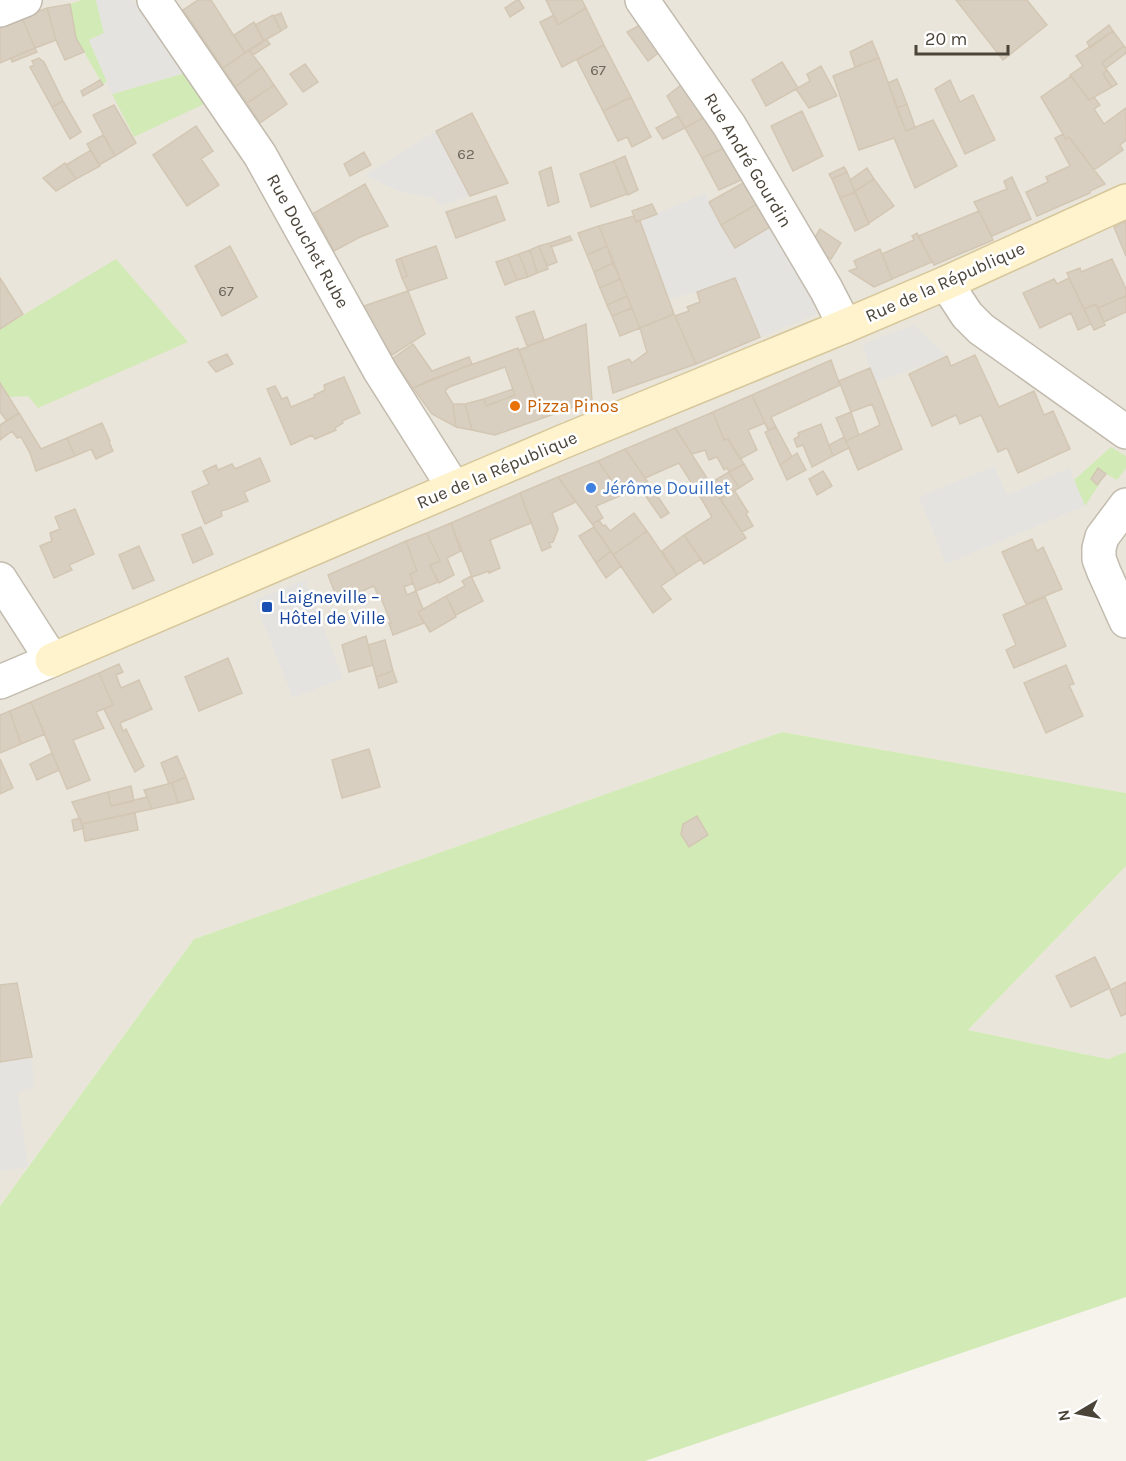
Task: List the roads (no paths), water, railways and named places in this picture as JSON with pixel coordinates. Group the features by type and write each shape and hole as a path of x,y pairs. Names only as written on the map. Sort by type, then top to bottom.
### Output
{"main road":[{"name":"Rue de la République","path":"52,660 454,488 845,326 1126,201"}],"street":[{"path":"0,10 25,0"},
{"name":"Rue Douchet Rube","path":"154,0 260,155 380,371 454,488"},
{"name":"Rue André Gourdin","path":"642,0 729,125 826,289 845,326"},
{"path":"946,282 967,315 981,329 1126,432"},
{"path":"1126,505 1102,537 1099,559 1126,621"},
{"path":"0,579 52,660"},
{"name":"Rue de la République","path":"0,682 52,660"}],"place":[{"name":"Pizza Pinos","path":"515,406"},
{"name":"Jérôme Douillet","path":"591,488"},
{"name":"Laigneville – Hôtel de Ville","path":"267,607"}]}
